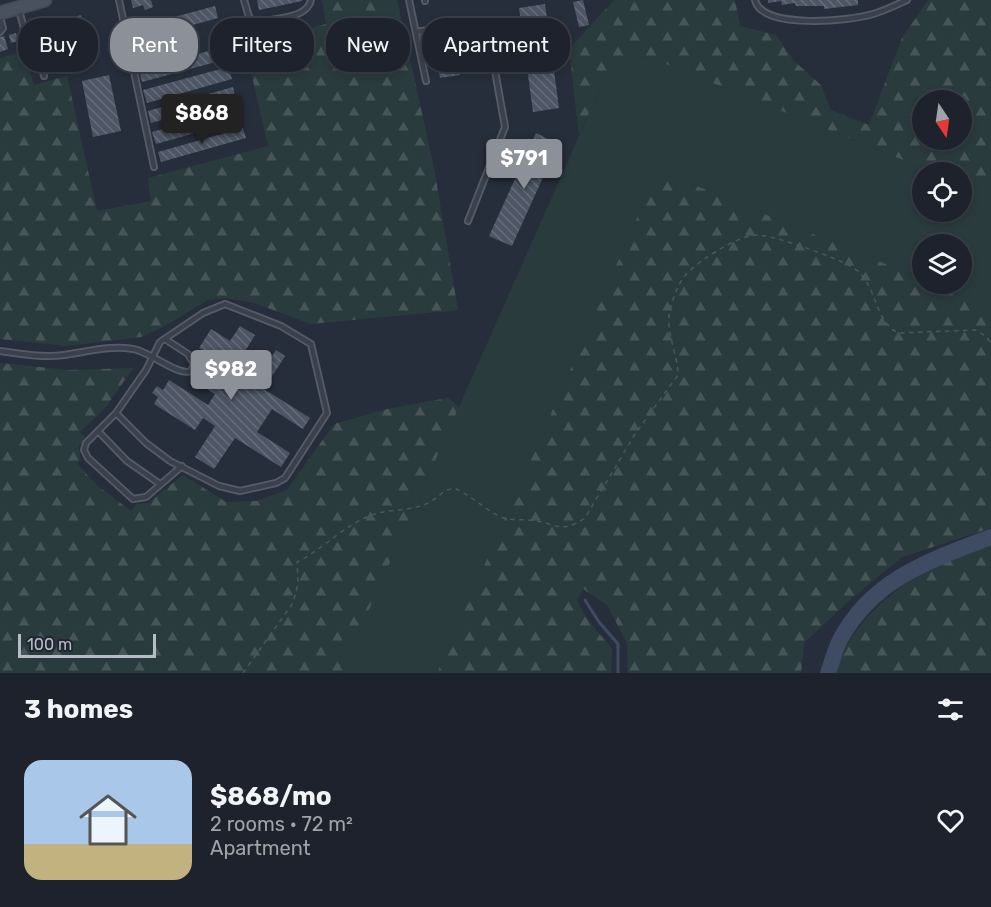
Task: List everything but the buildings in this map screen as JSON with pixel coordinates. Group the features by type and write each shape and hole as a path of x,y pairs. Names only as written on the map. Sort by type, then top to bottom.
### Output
{"main road":[{"path":"0,15 45,0"}],"lane":[{"path":"119,0 154,167"},
{"path":"244,0 249,17 259,22 303,13 310,7 311,0"},
{"path":"409,0 426,81"},
{"path":"755,0 756,4 766,13 779,17 826,21 872,15 907,0"},
{"path":"18,8 29,46 39,56 45,76"},
{"path":"0,15 3,28 0,32"},
{"path":"416,32 486,20 505,127 468,222"},
{"path":"116,413 146,443 182,466 229,490 240,491 276,483 285,478 293,468 327,413 327,403 311,344 281,326 236,306 225,304 216,307 165,339 152,354 146,370 116,413 84,446 85,454 129,496 143,499 182,466"},
{"path":"0,351 62,356 112,347 134,349 152,354 182,373 191,371 194,364 192,358 165,339"},
{"path":"98,431 127,461 160,484"}],"path":[{"path":"243,673 292,603 298,584 297,562 319,551 333,538 366,517 427,504 447,489 454,488 500,517 516,522 529,519 562,528 572,527 585,518 635,434 678,375 669,317 676,289 685,275 733,242 749,236 771,237 853,267 867,280 882,319 898,333 975,330 986,336 991,344"}],"green space":[{"path":"322,0 397,0 401,18 326,18 326,24"},
{"path":"614,0 735,0 740,26 776,35 794,61 821,85 831,110 869,125 902,38 928,0 991,0 991,196 972,188 972,162 912,164 646,56 628,59 607,73 579,135 570,48"},
{"path":"326,24 326,72 410,72 410,59 434,168 458,310 311,324 254,303 225,298 208,300 163,327 141,337 66,346 0,339 0,58 18,53 18,72 30,72 34,85 67,76 97,211 151,201 148,178 268,146 251,72 314,72 314,27"},
{"path":"646,56 912,164 912,222 972,222 972,188 991,196 991,307 959,294 972,294 972,234 912,234 912,275 658,170 437,673 341,673 607,73 628,59"},
{"path":"658,170 912,275 912,294 959,294 991,307 991,528 902,557 852,598 804,643 801,673 628,673 627,643 607,605 583,589 577,601 588,620 612,649 611,673 437,673"},
{"path":"0,363 69,370 133,368 106,407 80,432 85,438 78,447 81,459 77,464 98,486 131,511 136,504 148,503 183,475 226,502 257,501 287,490 334,424 391,408 448,398 459,407 341,673 0,673"},
{"path":"991,545 991,673 836,673 845,650 859,628 876,608 919,575 967,552"}],"waterway":[{"path":"828,673 839,642 854,617 870,600 887,586 926,563 991,537"},
{"path":"585,600 599,622 618,644 618,673"}]}
